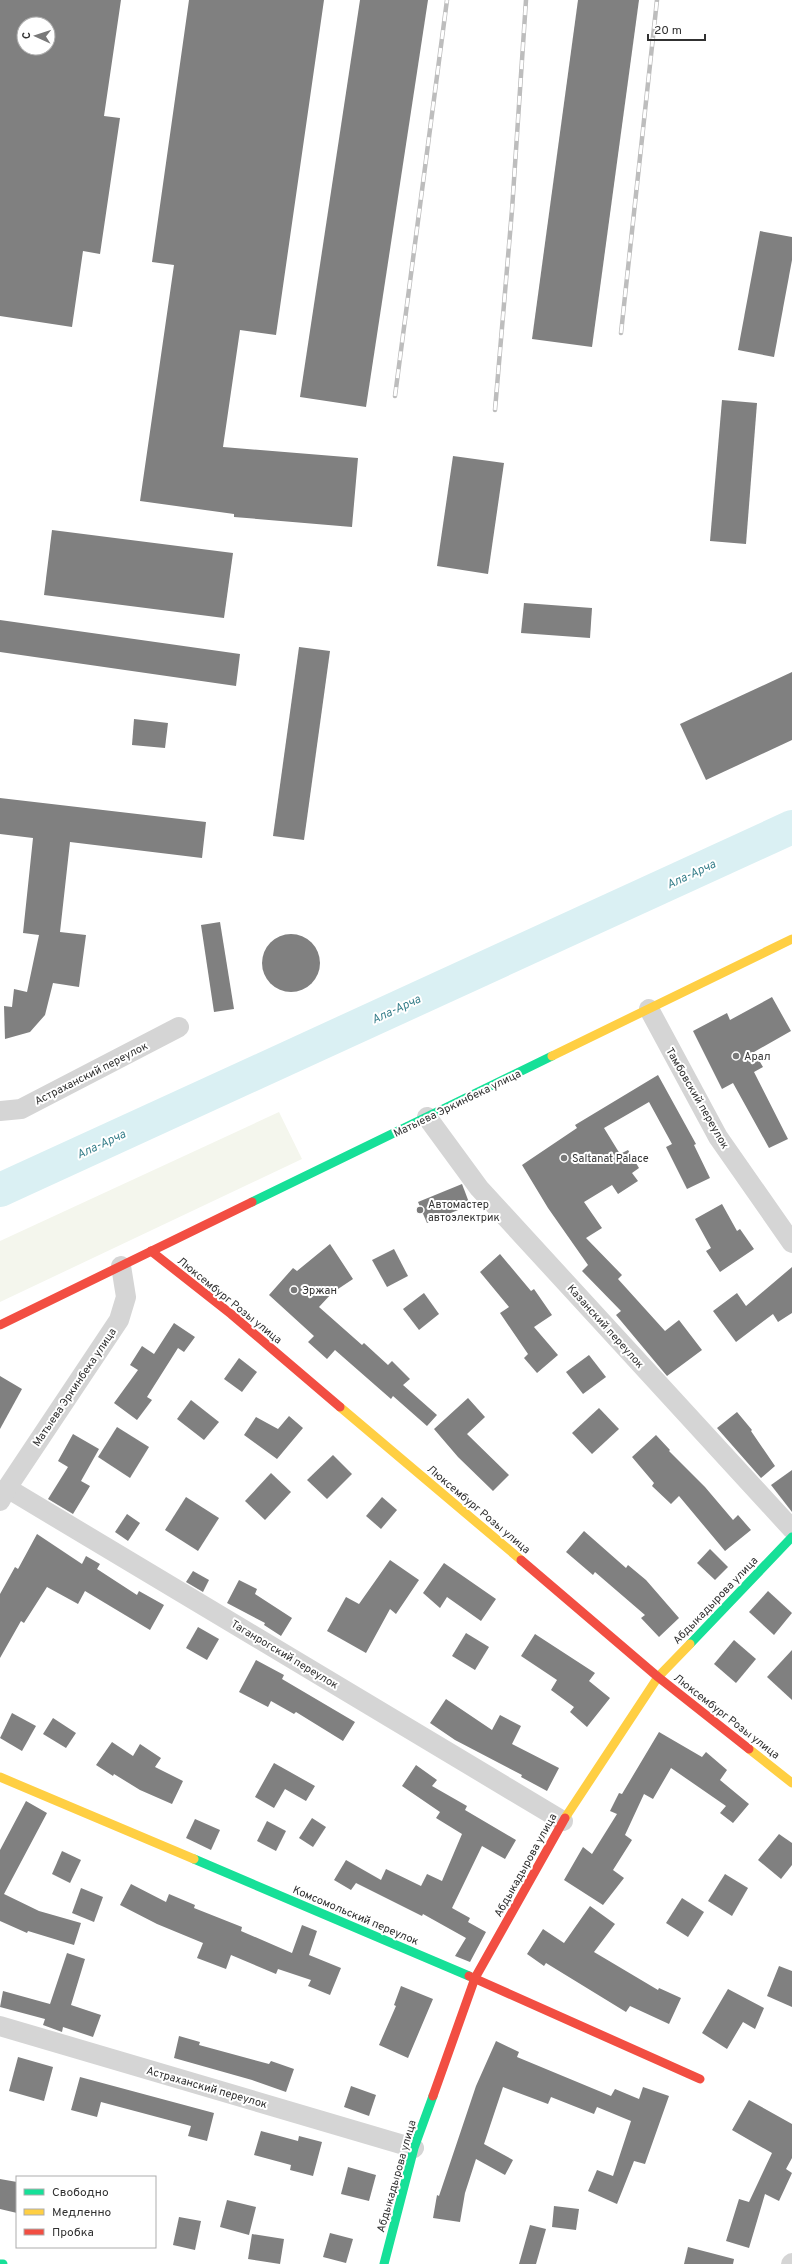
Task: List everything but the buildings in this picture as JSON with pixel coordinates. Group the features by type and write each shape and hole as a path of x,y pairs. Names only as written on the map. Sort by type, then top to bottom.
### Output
{"street":[{"name":"Матыева Эркинбека улица","path":"0,1325 792,939"},
{"name":"Тамбовский переулок","path":"649,1009 718,1137 792,1243"},
{"name":"Астраханский переулок","path":"0,1111 21,1109 179,1027"},
{"name":"Казанский переулок","path":"427,1117 479,1188 792,1529"},
{"name":"Люксембург Розы улица","path":"151,1251 231,1314 658,1677 792,1783"},
{"name":"Матыева Эркинбека улица","path":"3,1494 119,1320 126,1297 121,1266"},
{"name":"Таганрогский переулок","path":"3,1494 563,1821"},
{"name":"Абдыкадырова улица","path":"384,2264 414,2148 475,1978 563,1821 658,1677 792,1537"},
{"name":"Комсомольский переулок","path":"0,1777 475,1978 700,2079"},
{"name":"Астраханский переулок","path":"0,2026 414,2148"}],"shaded area":[{"path":"279,1112 302,1159 0,1302 0,1241"}],"waterway":[{"name":"Ала-Арча","path":"0,1190 792,827"}],"railway":[{"path":"395,396 447,0"},
{"path":"495,410 512,210 526,0"},
{"path":"621,333 657,0"}],"traffic: fast":[{"path":"252,1202 552,1056"},
{"path":"690,1644 792,1537"},
{"path":"194,1859 469,1976"},
{"path":"384,2264 414,2148 433,2096"}],"traffic: slow":[{"path":"552,1056 792,939"},
{"path":"340,1407 521,1560"},
{"path":"565,1818 658,1677 690,1644"},
{"path":"749,1749 792,1783"},
{"path":"0,1777 194,1859"}],"traffic: jam":[{"path":"0,1325 252,1202"},
{"path":"151,1251 231,1314 340,1407"},
{"path":"521,1560 658,1677 749,1749"},
{"path":"433,2096 475,1978 565,1818"},
{"path":"469,1976 700,2079"}],"place":[{"name":"Арал","path":"736,1056"},
{"name":"Saltanat Palace","path":"564,1158"},
{"name":"Автомастер автоэлектрик","path":"420,1210"},
{"name":"Эржан","path":"294,1290"}]}
